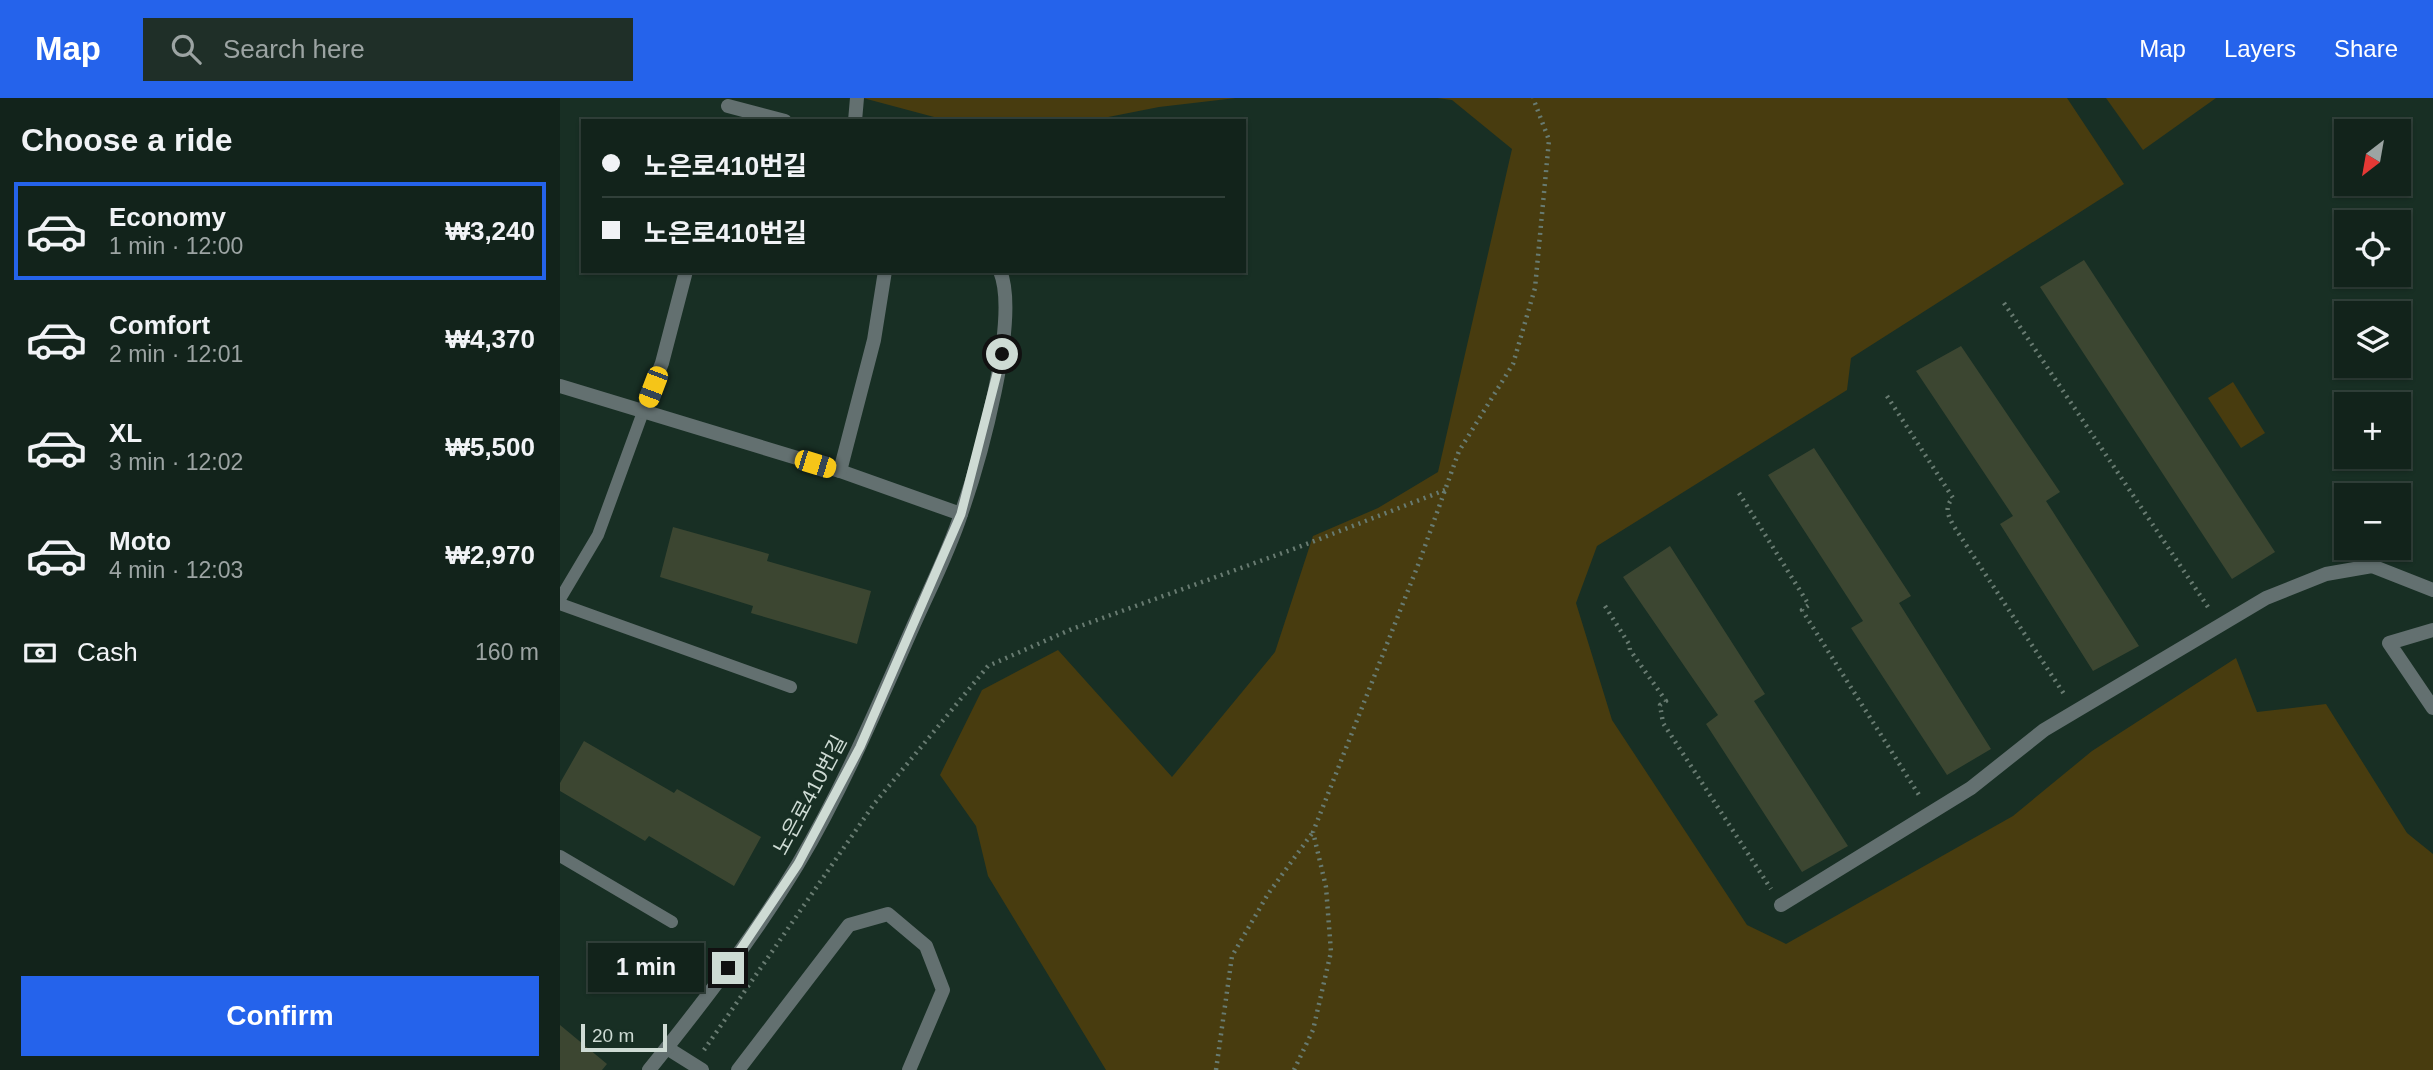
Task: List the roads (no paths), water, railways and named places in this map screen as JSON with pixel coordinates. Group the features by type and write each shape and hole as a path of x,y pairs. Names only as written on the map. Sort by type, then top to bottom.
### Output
{"street":[{"path":"855,119 857,98"},
{"path":"728,108 776,119"},
{"path":"643,412 662,363 685,273"},
{"path":"840,471 874,340 886,273"},
{"name":"노은로410번길","path":"649,1070 714,989 798,864 860,747 961,514 998,381 1006,326 1005,282 1001,273"},
{"path":"560,386 840,471 961,514"},
{"path":"1782,905 1971,788 2044,730 2266,597 2344,569 2372,566 2433,590"},
{"path":"2433,630 2389,643 2433,708"},
{"path":"738,1070 849,925 888,914 926,946 943,990 909,1070"},
{"path":"667,1048 698,1068"}],"lane":[{"path":"643,412 598,534 560,601 791,687"},
{"path":"560,856 672,922"}]}
